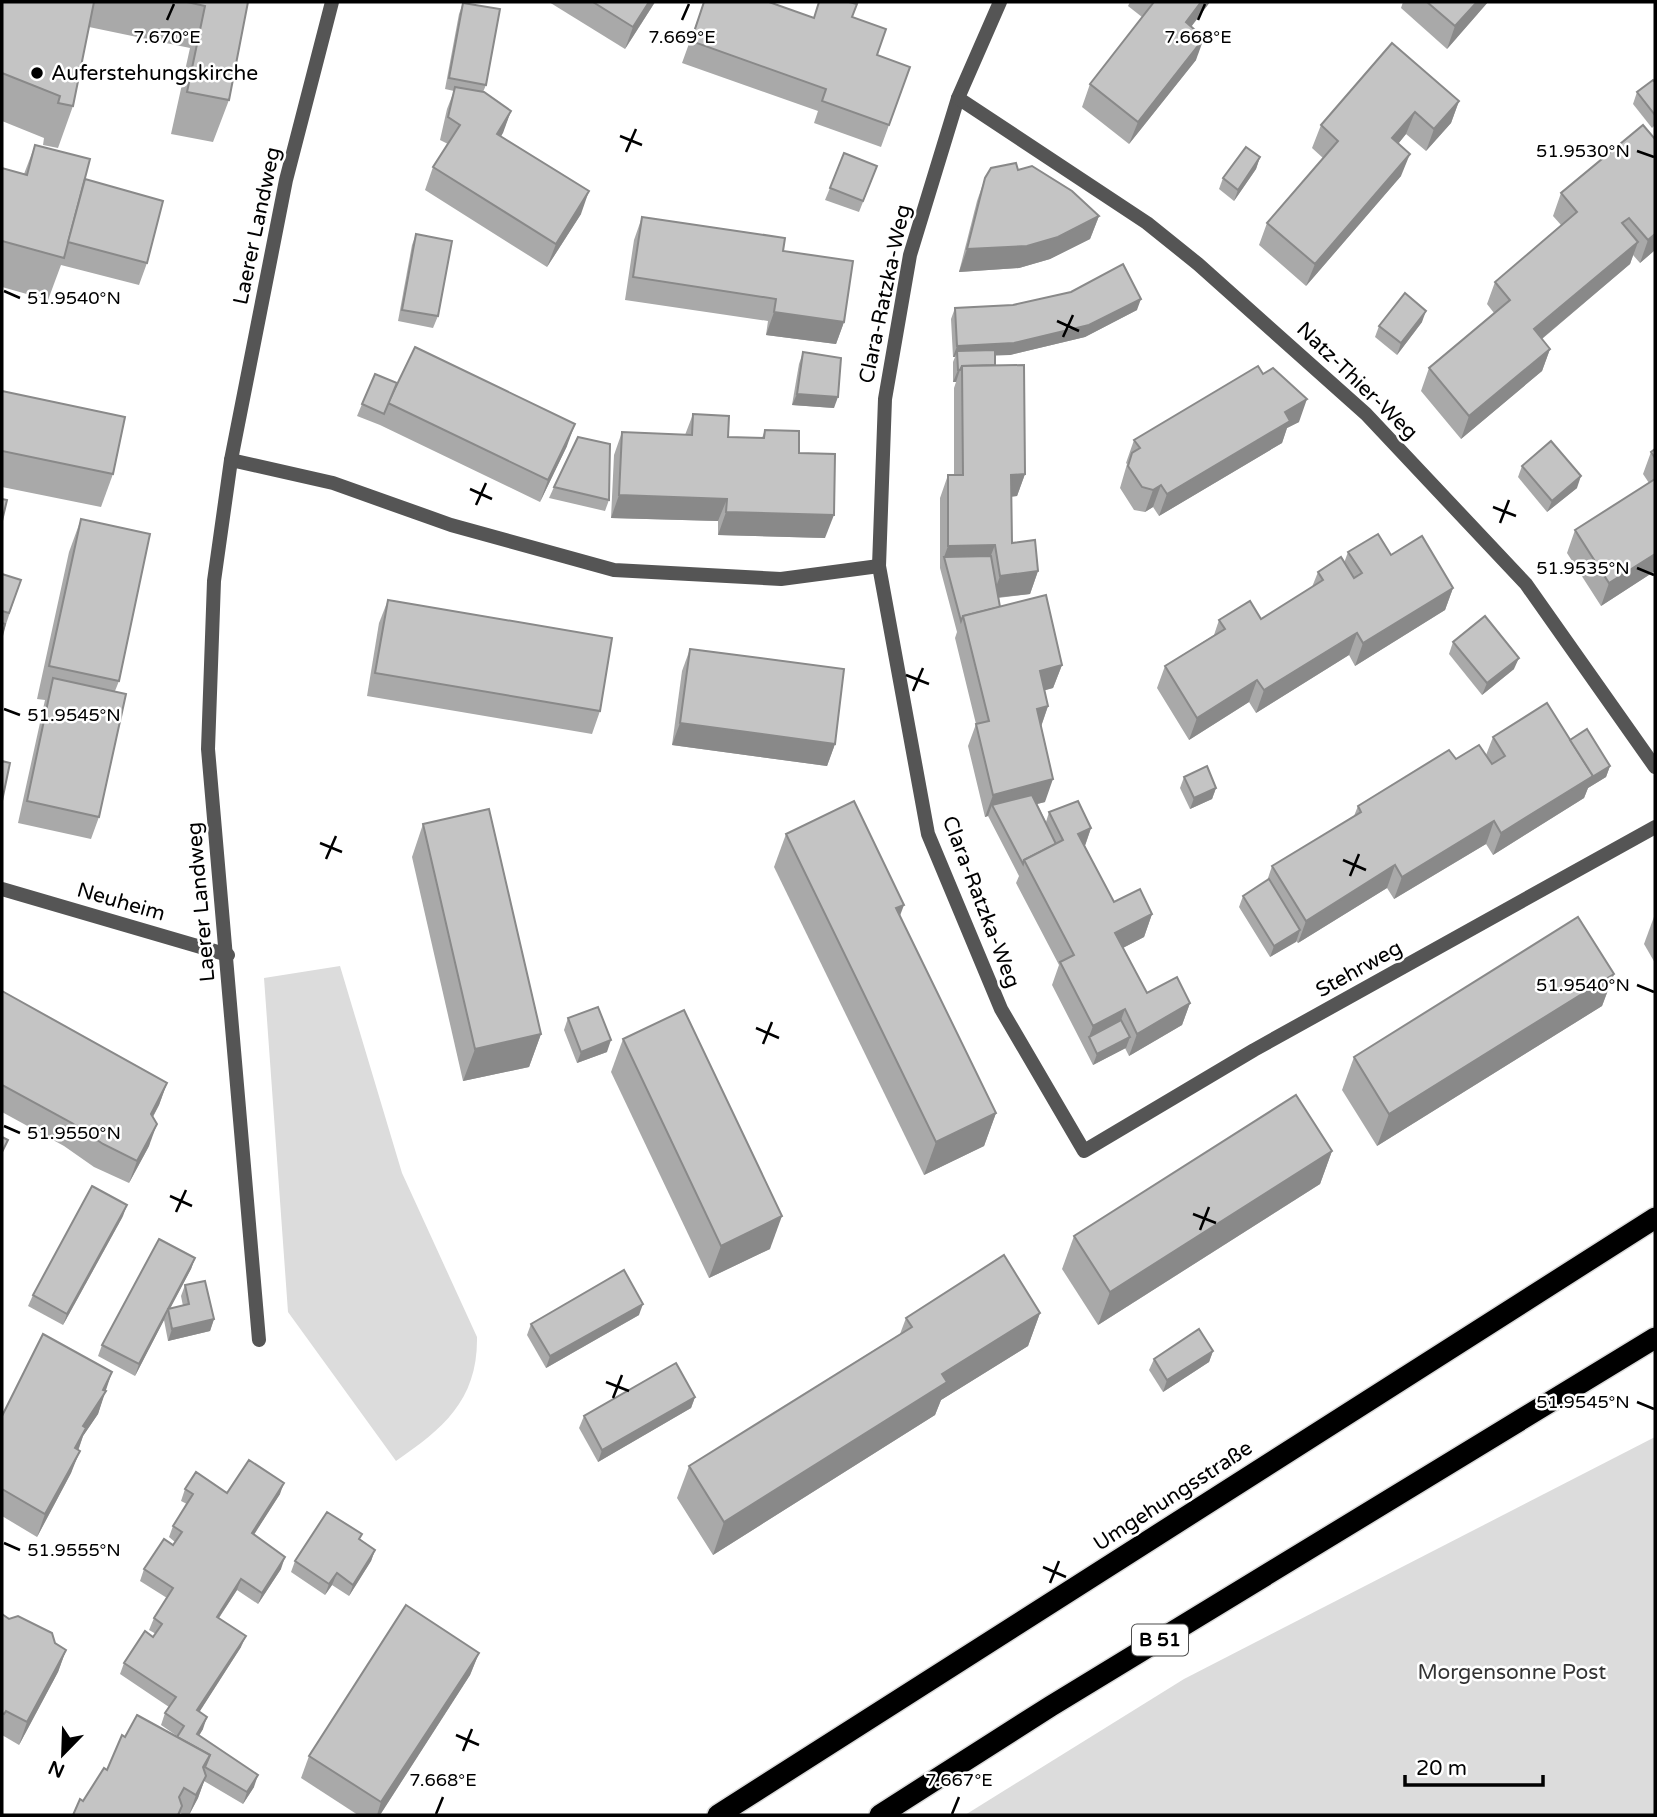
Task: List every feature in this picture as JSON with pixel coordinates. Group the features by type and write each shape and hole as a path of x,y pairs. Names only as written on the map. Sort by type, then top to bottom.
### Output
{"highway":[{"name":"Umgehungsstraße","path":"718,1815 1655,1217"},
{"name":"B 51","path":"880,1815 1051,1706 1655,1338"}],"street":[{"name":"Laerer Landweg","path":"259,1340 228,955 208,749 214,581 231,460 286,180 332,2"},
{"name":"Clara-Ratzka-Weg","path":"997,2 958,98 910,255 885,398 880,566 928,834 1000,1009 1084,1151"},
{"name":"Natz-Thier-Weg","path":"958,98 1147,223 1198,264 1366,414 1526,584 1655,767"},
{"path":"231,460 333,483 451,525 614,570 781,579 880,566"},
{"name":"Stehrweg","path":"1084,1151 1254,1050 1655,827"},
{"name":"Neuheim","path":"3,892 228,955"}],"green space":[{"path":"340,966 402,1173 477,1337 476,1359 471,1378 454,1411 429,1437 396,1461 288,1312 264,978"},
{"name":"Morgensonne Post","path":"1655,1437 1655,1815 965,1815 1184,1679"}],"building":[{"name":"Auferstehungskirche","path":"2,2 94,2 73,106 58,103 60,96 2,73"},
{"path":"187,2 248,2 229,100 187,92 205,6"},
{"path":"593,2 649,2 633,27"},
{"path":"704,2 769,2 814,18 819,2 857,4 852,17 886,29 877,55 910,67 889,125 822,101 826,89 691,41"},
{"path":"1154,2 1201,2 1186,22 1204,38 1138,122 1090,84"},
{"path":"1427,2 1477,2 1455,26"},
{"path":"463,3 500,9 486,85 449,78"},
{"path":"1392,43 1459,101 1434,129 1415,112 1392,138 1410,154 1315,264 1267,223 1338,141 1321,125"},
{"path":"1653,80 1655,82 1655,115 1637,92"},
{"path":"455,87 484,92 511,111 497,134 589,191 556,244 433,167 460,125 448,117"},
{"path":"1643,125 1655,139 1655,234 1648,240 1629,218 1622,223 1638,242 1534,329 1550,349 1469,416 1429,368 1510,300 1495,282 1577,212 1561,193"},
{"path":"35,145 90,159 64,258 2,241 2,168 27,175"},
{"path":"1246,147 1260,157 1238,190 1223,178"},
{"path":"844,153 877,166 863,201 830,188"},
{"path":"1016,163 1018,170 1032,166 1072,191 1099,216 1058,237 1027,246 967,249 985,178 991,168"},
{"path":"85,179 163,201 147,263 68,242"},
{"path":"642,217 785,238 783,251 853,261 844,322 774,312 776,299 633,277"},
{"path":"416,234 452,241 438,316 402,310"},
{"path":"1123,264 1141,299 1089,325 1014,343 957,346 955,308 1013,305 1071,292"},
{"path":"1405,293 1426,311 1401,343 1379,326"},
{"path":"415,347 575,424 548,480 388,403"},
{"path":"995,350 995,365 962,366 958,370 957,351"},
{"path":"803,352 841,358 838,397 797,394"},
{"path":"1024,365 1025,474 1011,475 1012,543 1035,540 1038,571 1000,576 995,545 948,546 948,475 963,475 962,366"},
{"path":"1258,366 1263,374 1273,368 1307,399 1285,412 1290,421 1167,494 1161,485 1153,490 1142,487 1128,466 1132,453 1140,448 1134,440"},
{"path":"375,374 397,383 384,414 362,404"},
{"path":"2,391 125,417 113,474 2,451"},
{"path":"693,414 729,416 728,437 764,438 765,430 799,431 799,453 835,454 834,515 726,512 727,499 619,495 622,432 692,435"},
{"path":"578,437 610,444 609,500 554,487"},
{"path":"1551,441 1581,476 1552,501 1522,466"},
{"path":"1655,479 1655,554 1609,583 1575,530"},
{"path":"2,499 7,500 2,521"},
{"path":"81,519 150,534 119,681 49,666"},
{"path":"1378,534 1391,555 1422,536 1453,588 1363,643 1357,633 1264,690 1257,680 1197,718 1165,666 1225,629 1219,620 1250,601 1261,619 1323,580 1318,572 1341,557 1354,578 1362,573 1348,552"},
{"path":"991,556 1000,607 963,616 961,621 944,557"},
{"path":"2,574 21,580 9,613 2,611"},
{"path":"1046,595 1062,665 1040,671 1048,706 1037,709 1053,779 993,795 976,724 989,721 963,616"},
{"path":"388,600 612,638 600,711 375,673"},
{"path":"1485,616 1519,658 1487,683 1453,642"},
{"path":"690,649 844,669 835,744 680,723"},
{"path":"53,678 126,694 99,817 27,801"},
{"path":"1547,703 1593,776 1501,833 1494,821 1402,877 1395,865 1306,921 1272,866 1361,812 1358,806 1449,750 1456,759 1479,745 1492,764 1505,756 1493,737"},
{"path":"1587,729 1610,766 1592,777 1570,740"},
{"path":"2,761 10,763 2,801"},
{"path":"1207,766 1216,788 1194,798 1184,777"},
{"path":"1032,795 1056,844 1024,860 1023,864 992,805"},
{"path":"854,801 904,905 896,908 996,1113 936,1142 786,834"},
{"path":"1078,801 1091,828 1078,834 1114,902 1140,889 1152,914 1115,933 1147,993 1177,977 1190,1003 1137,1034 1125,1009 1093,1026 1060,962 1074,955 1024,860 1063,840 1049,812"},
{"path":"489,809 541,1034 475,1049 423,824"},
{"path":"1269,879 1300,930 1274,946 1243,896"},
{"path":"1578,917 1614,974 1389,1114 1354,1057"},
{"path":"2,991 167,1083 151,1114 157,1124 137,1161 2,1085"},
{"path":"598,1007 611,1040 581,1052 568,1018"},
{"path":"684,1010 782,1216 721,1246 623,1039"},
{"path":"1121,1020 1130,1037 1097,1054 1089,1037"},
{"path":"1296,1095 1332,1151 1110,1292 1074,1236"},
{"path":"2,1137 8,1140 2,1152"},
{"path":"92,1186 127,1205 67,1314 33,1295"},
{"path":"159,1239 195,1258 139,1364 102,1345"},
{"path":"1004,1255 1040,1313 942,1374 947,1382 724,1522 689,1466 912,1327 906,1318"},
{"path":"624,1270 643,1304 550,1356 531,1324"},
{"path":"205,1281 214,1319 172,1329 168,1309 189,1304 185,1285"},
{"path":"1199,1329 1213,1351 1167,1380 1154,1359"},
{"path":"43,1334 112,1372 103,1390 106,1391 83,1426 86,1428 75,1448 80,1451 45,1514 2,1489 2,1416"},
{"path":"676,1363 695,1397 602,1450 584,1416"},
{"path":"249,1460 284,1483 252,1533 285,1557 262,1593 241,1579 217,1617 246,1636 197,1710 207,1717 197,1734 258,1775 247,1792 205,1767 210,1755 177,1737 184,1726 165,1713 176,1697 124,1663 145,1631 153,1637 162,1624 154,1618 173,1588 144,1569 164,1539 173,1545 182,1532 173,1526 193,1494 185,1489 196,1472 227,1493"},
{"path":"327,1512 362,1534 359,1539 375,1550 353,1585 337,1573 329,1584 295,1561"},
{"path":"406,1605 479,1653 381,1802 309,1756"},
{"path":"2,1614 9,1619 18,1616 52,1633 55,1643 66,1650 27,1722 6,1711 2,1713"},
{"path":"137,1715 210,1755 203,1767 206,1776 196,1795 184,1788 179,1797 182,1806 178,1815 73,1815 80,1799 83,1801 104,1768 107,1770 122,1735 125,1737"}],"place":[{"name":"Auferstehungskirche","path":"37,73"}]}
